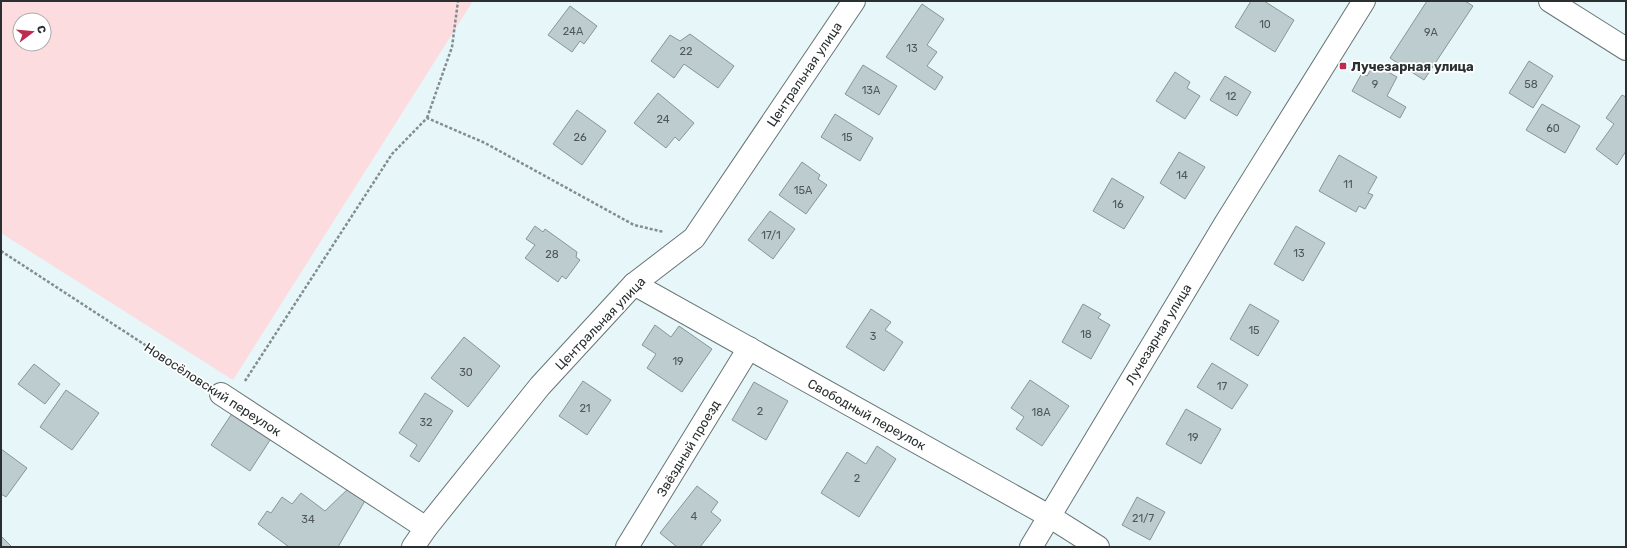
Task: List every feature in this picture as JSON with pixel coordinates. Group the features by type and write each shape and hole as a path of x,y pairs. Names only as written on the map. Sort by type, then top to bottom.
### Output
{"street":[{"name":"Центральная улица","path":"413,547 426,528 540,386 634,284 694,238 854,1"},
{"name":"Лучезарная улица","path":"1031,547 1225,224 1364,1"},
{"path":"1550,1 1626,49"},
{"name":"Свободный переулок","path":"634,284 1049,516 1098,547"},
{"name":"Звёздный проезд","path":"627,547 749,348"},
{"name":"Новосёловский переулок","path":"226,398 426,528"}],"path":[{"path":"226,398 392,154 427,118 452,47 458,1"},
{"path":"427,118 485,143 634,225 694,238"},
{"name":"Новосёловский переулок","path":"1,251 226,398"}],"shaded area":[{"path":"1,1 473,1 233,380 1,233"}],"building":[{"path":"1251,1 1264,1 1294,20 1275,52 1235,27"},
{"path":"1427,1 1465,1 1473,6 1424,80 1390,58"},
{"path":"922,4 944,19 927,45 937,52 927,66 943,77 935,90 886,57"},
{"path":"570,6 597,26 584,44 580,41 572,52 548,35"},
{"path":"690,34 734,66 718,88 684,64 674,78 651,61 670,35 680,41"},
{"path":"1529,61 1553,76 1533,108 1509,93"},
{"path":"1374,64 1397,77 1387,96 1406,107 1400,118 1352,91 1362,73 1367,76"},
{"path":"863,65 897,86 879,115 845,94"},
{"path":"1175,72 1190,82 1187,88 1200,96 1185,119 1156,101"},
{"path":"1225,76 1251,92 1237,116 1210,100"},
{"path":"658,93 694,123 679,141 675,137 666,148 634,123"},
{"path":"1622,95 1626,97 1626,151 1617,165 1596,149 1614,124 1606,118"},
{"path":"1542,104 1580,126 1565,153 1526,130"},
{"path":"577,110 606,131 582,165 553,144"},
{"path":"835,114 873,138 860,161 821,137"},
{"path":"1179,152 1205,167 1185,199 1160,183"},
{"path":"1339,155 1377,177 1368,193 1373,195 1365,209 1359,206 1356,212 1319,191"},
{"path":"802,162 820,175 818,179 827,185 806,214 779,195"},
{"path":"1112,178 1144,197 1124,229 1093,211"},
{"path":"770,211 795,229 773,259 748,240"},
{"path":"535,226 543,232 545,229 577,252 576,257 580,260 566,279 562,276 558,282 525,258 535,245 526,239"},
{"path":"1296,226 1325,243 1303,281 1274,264"},
{"path":"1083,304 1101,314 1098,318 1110,325 1091,359 1062,342"},
{"path":"1250,304 1279,321 1258,356 1230,339"},
{"path":"871,309 891,322 885,330 903,342 884,371 846,347"},
{"path":"655,325 671,337 679,326 712,349 682,392 647,368 656,354 642,345"},
{"path":"464,337 500,366 468,407 431,378"},
{"path":"1212,363 1248,385 1232,409 1197,387"},
{"path":"34,364 60,384 45,404 18,384"},
{"path":"1030,380 1069,406 1042,446 1016,429 1024,417 1011,408"},
{"path":"583,381 611,400 587,435 559,416"},
{"path":"754,382 788,401 766,440 732,420"},
{"path":"66,390 99,413 72,450 40,427"},
{"path":"425,393 453,411 419,462 410,456 417,445 399,433"},
{"path":"1186,409 1221,429 1201,464 1166,444"},
{"path":"233,412 272,437 250,471 211,445"},
{"path":"877,446 896,459 859,517 821,493 847,452 866,464"},
{"path":"1,449 27,468 6,497 1,494"},
{"path":"697,486 718,502 711,512 721,520 700,547 677,547 660,533"},
{"path":"350,487 366,499 338,547 289,547 258,524 267,511 271,513 282,497 292,504 301,493 325,511"},
{"path":"1137,497 1165,512 1150,540 1122,525"},
{"path":"1,536 12,547 1,547"}],"place":[{"name":"Лучезарная улица","path":"1343,66"}]}
